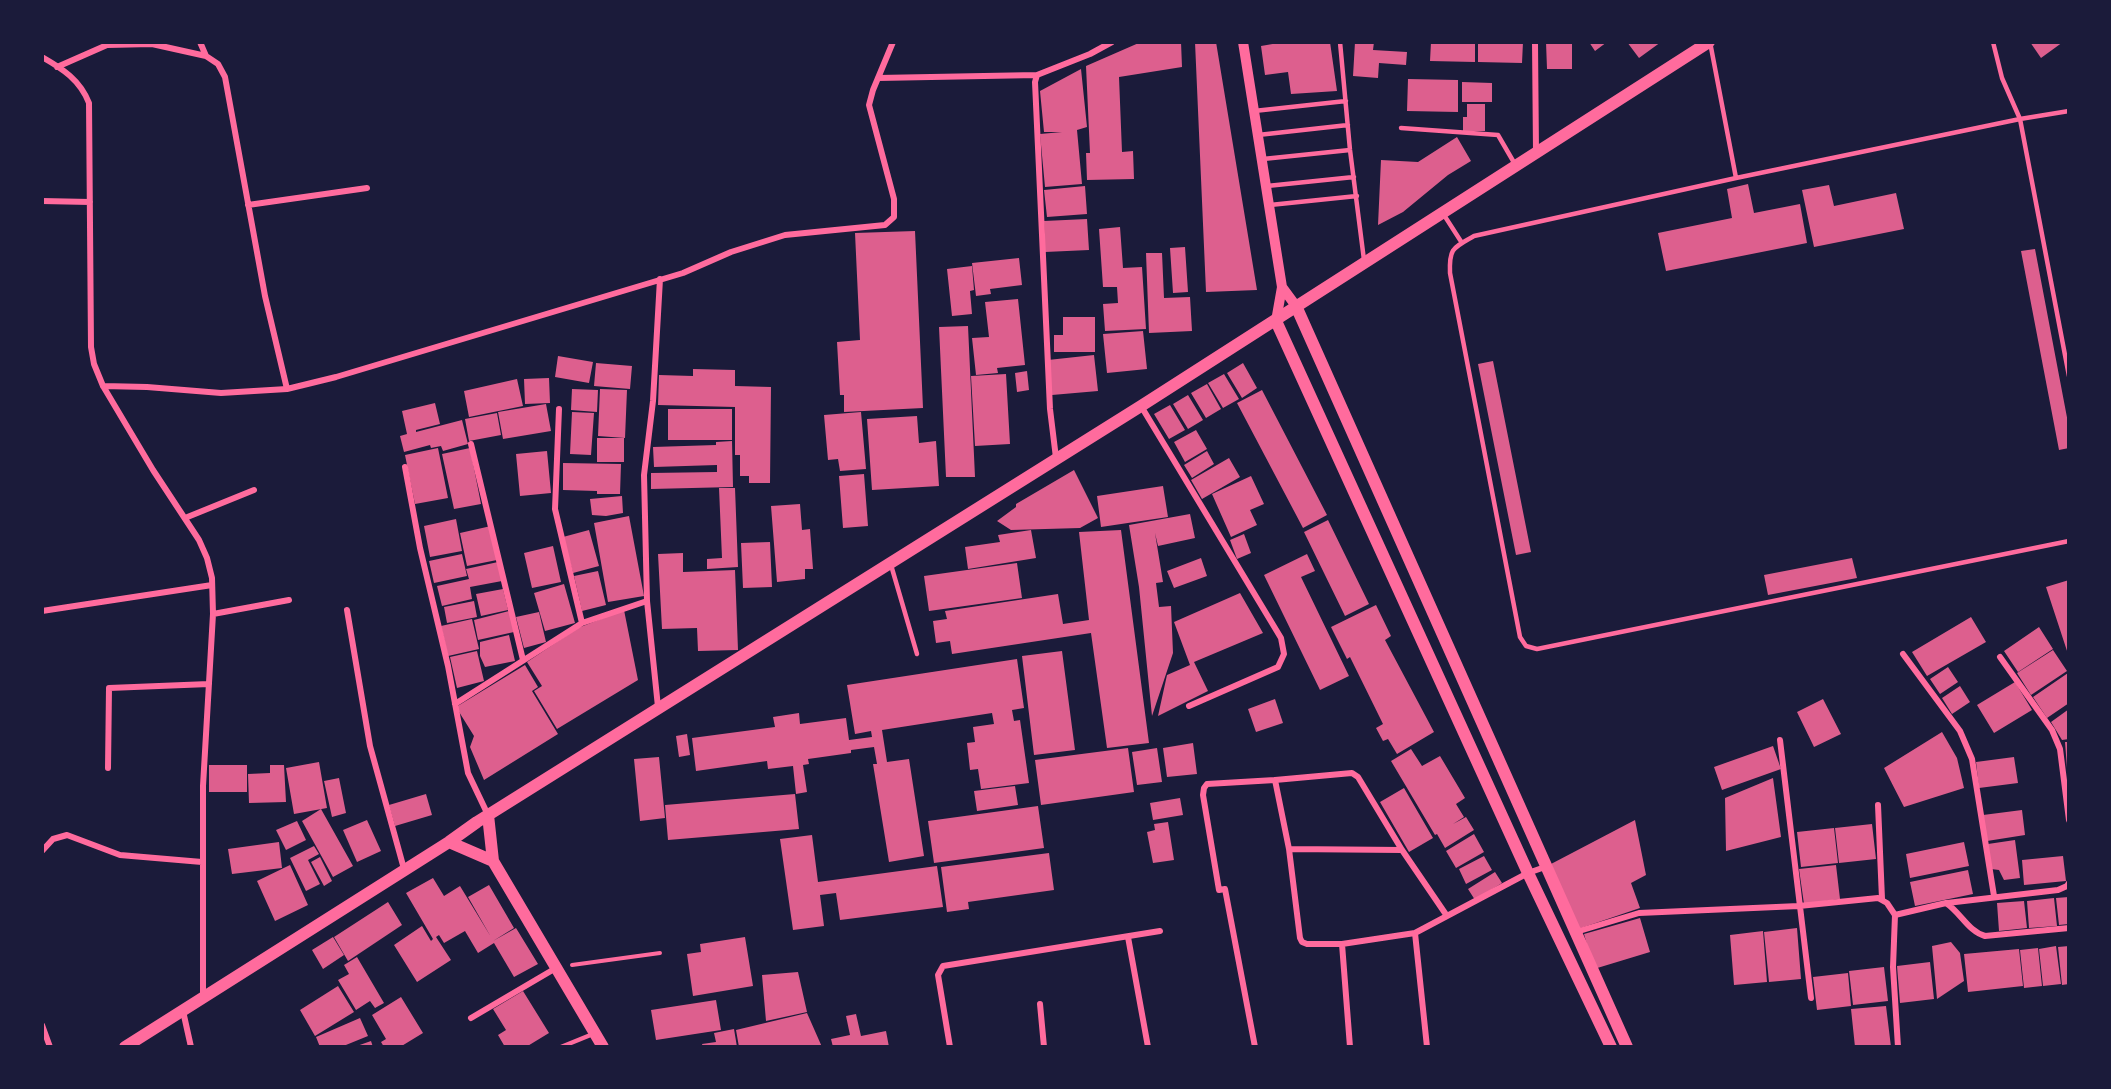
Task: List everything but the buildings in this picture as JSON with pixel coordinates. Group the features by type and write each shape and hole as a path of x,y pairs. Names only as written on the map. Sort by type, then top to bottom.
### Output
{"main road":[{"path":"125,1047 488,815 1141,406 1710,42"},
{"path":"1296,306 1627,1047"},
{"path":"1275,321 1528,873 1611,1047"},
{"path":"488,815 493,861 603,1047"},
{"path":"449,842 493,861"}],"street":[{"path":"200,42 206,56"},
{"path":"103,386 221,393 287,389 336,377 683,273 731,252 785,235 885,225 894,217 894,199 869,105 893,42"},
{"path":"878,78 1037,75 1090,54 1112,42"},
{"path":"1243,42 1282,287 1275,321"},
{"path":"1535,42 1536,153"},
{"path":"57,67 107,45 152,44 206,56 218,64 225,77 265,296 287,389"},
{"path":"42,57 73,78 83,88 88,103 91,347 94,364 103,386 199,540 207,558 212,585 210,684 202,786 203,997"},
{"path":"1037,75 1035,82 1049,397 1056,458"},
{"path":"248,205 367,188"},
{"path":"42,201 90,202"},
{"path":"658,708 647,602 645,475 653,401 660,279"},
{"path":"1282,287 1296,306"},
{"path":"1141,406 1281,638 1284,654 1278,667 1189,706"},
{"path":"559,409 555,509 582,623"},
{"path":"471,444 523,660"},
{"path":"405,467 420,548 448,666 468,773 488,815"},
{"path":"185,518 254,490"},
{"path":"42,611 212,585"},
{"path":"213,614 289,600"},
{"path":"455,704 582,623 647,602"},
{"path":"347,610 370,746 404,869"},
{"path":"1903,654 1960,730 1972,759 1994,896"},
{"path":"2000,657 2052,730 2060,749 2069,820"},
{"path":"108,768 109,688 112,686 210,684"},
{"path":"1780,740 1811,998"},
{"path":"1255,1047 1225,889 1220,890 1203,795 1207,784 1352,773 1358,777 1402,850 1448,916"},
{"path":"1275,780 1288,849 1300,938 1307,944 1342,944 1415,933 1528,873 1545,867"},
{"path":"1878,805 1882,899"},
{"path":"42,851 53,839 67,835 120,855 202,862"},
{"path":"1288,849 1402,850"},
{"path":"1895,915 1994,896 2058,890 2069,883"},
{"path":"1575,933 1639,913 1799,906 1882,899 1895,915 1893,967 1898,1047"},
{"path":"1949,905 1977,934 1985,936 2069,928"},
{"path":"950,1047 938,975 943,966 1160,932"},
{"path":"1415,933 1427,1047"},
{"path":"1128,937 1148,1047"},
{"path":"1342,944 1350,1047"},
{"path":"471,1018 556,968"},
{"path":"1040,1004 1044,1047"},
{"path":"183,1011 192,1047"},
{"path":"42,1025 50,1047"}],"lane":[{"path":"1340,42 1350,150 1365,263"},
{"path":"1710,42 1736,178"},
{"path":"1994,42 2002,78 2020,118 2069,376"},
{"path":"1254,111 1346,101"},
{"path":"2069,111 2020,118 1474,236 1452,249 1449,255 1450,273 1520,637 1526,646 1537,649 2069,541"},
{"path":"1257,135 1348,126"},
{"path":"1401,128 1498,135 1516,166"},
{"path":"1261,159 1350,150"},
{"path":"1265,186 1354,177"},
{"path":"1269,206 1357,196"},
{"path":"1442,213 1462,243"},
{"path":"890,562 917,654"},
{"path":"561,1047 595,1033"}],"path":[{"path":"556,968 660,953"}]}
